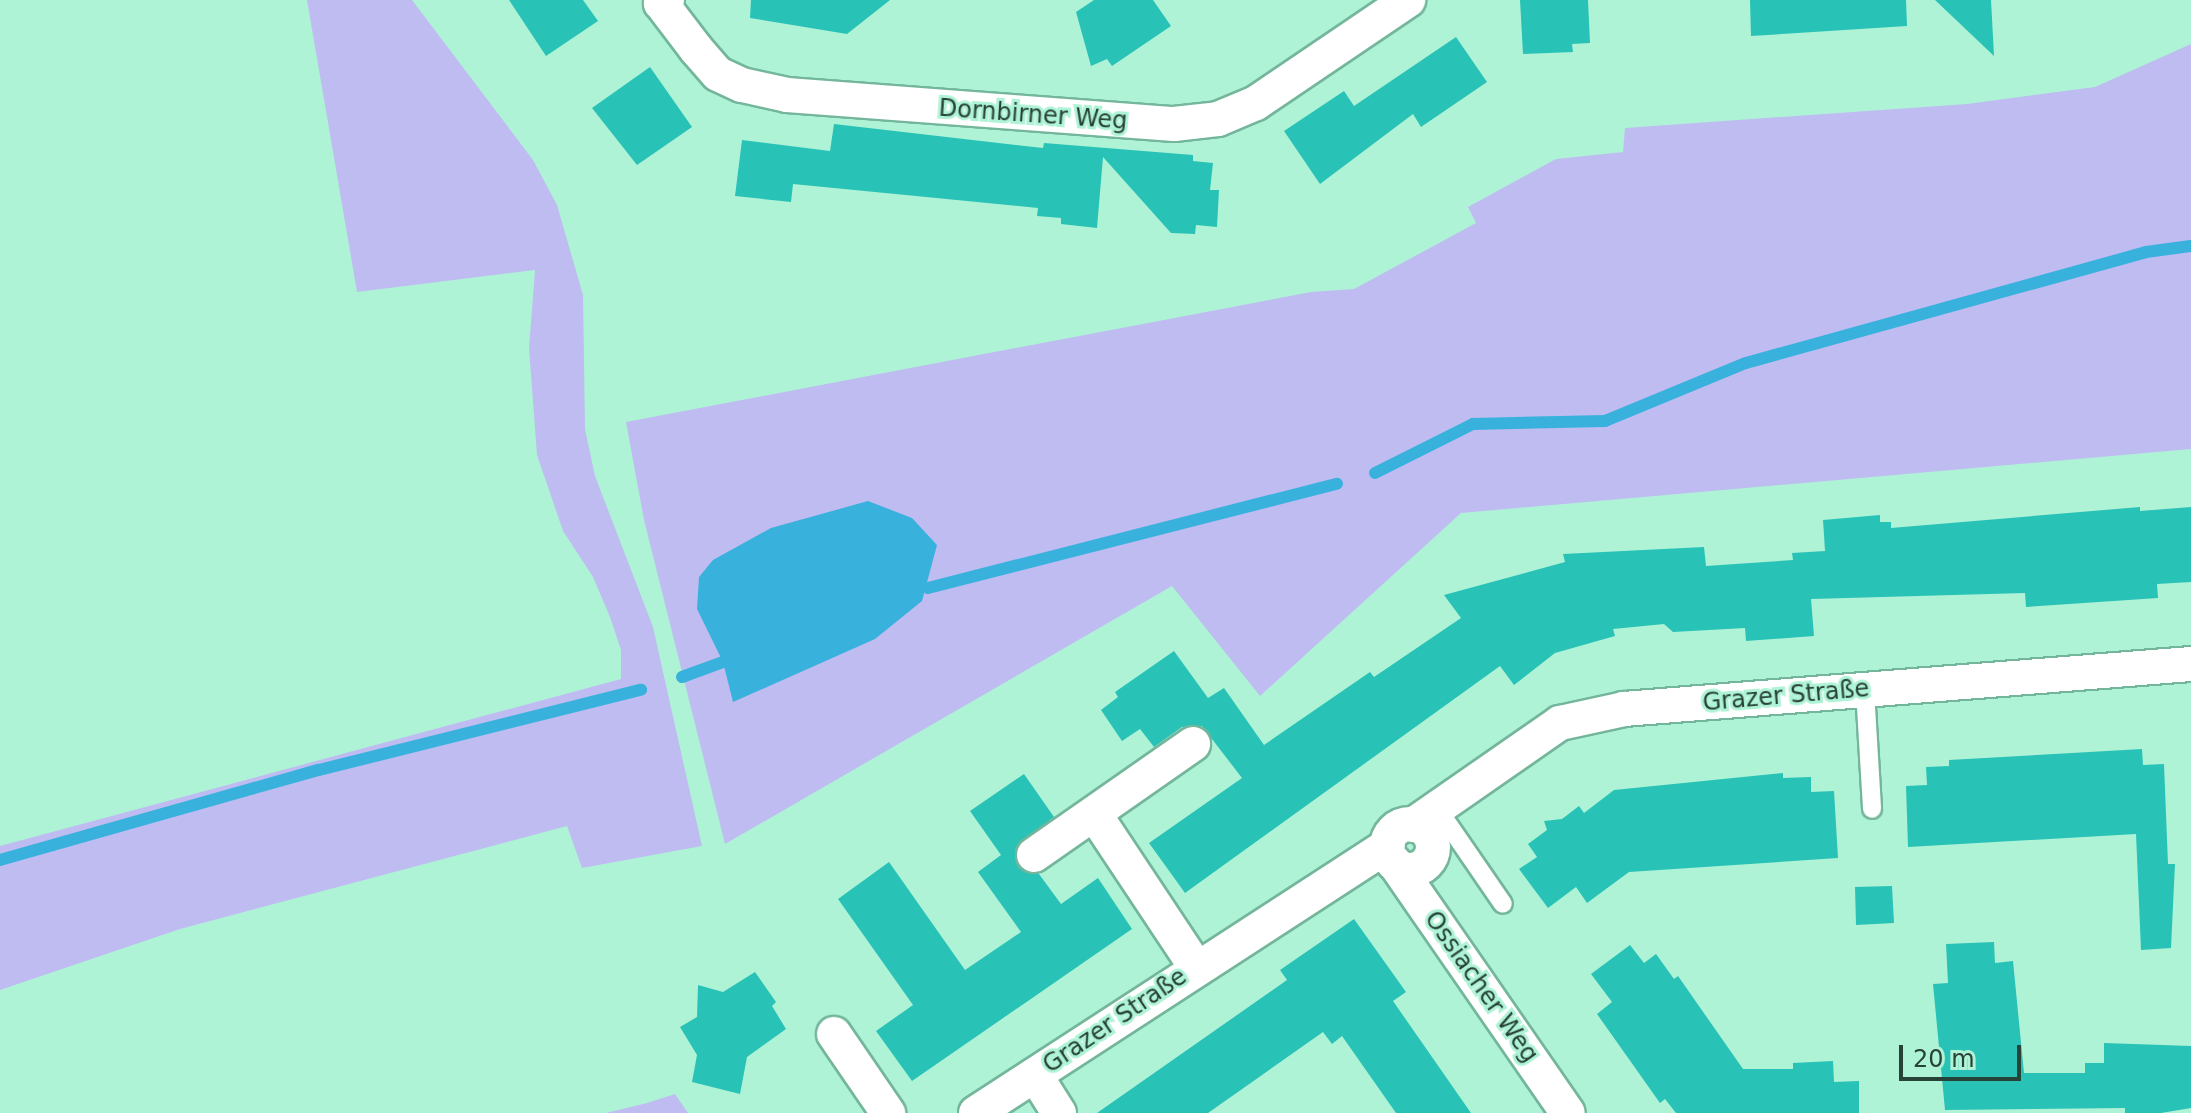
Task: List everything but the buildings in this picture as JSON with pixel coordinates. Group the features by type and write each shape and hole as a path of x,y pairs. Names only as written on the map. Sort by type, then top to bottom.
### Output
{"street":[{"name":"Dornbirner Weg","path":"663,1 718,74 742,85 787,95 1174,124 1218,119 1256,103 1408,0"},
{"name":"Grazer Straße","path":"976,1113 1126,1023 1196,967 1408,835 1560,723 1624,709 2191,664"},
{"path":"1034,855 1193,744"},
{"name":"Grazer Straße","path":"1095,815 1196,967"},
{"name":"Ossiacher Weg","path":"1408,835 1568,1113"},
{"path":"834,1034 888,1113"},
{"name":"Grazer Straße","path":"1035,1075 1059,1113"}],"lane":[{"path":"1865,690 1872,809"},
{"path":"1408,835 1503,904"}],"shaded area":[{"path":"307,0 412,0 533,160 557,205 583,295 585,429 595,476 653,627 702,846 582,868 567,826 180,929 0,990 0,846 621,679 621,650 610,617 593,577 563,531 537,455 529,348 535,270 357,292"},
{"path":"2191,44 2191,449 1461,513 1260,696 1172,586 725,844 644,520 626,422 1311,292 1354,289 1476,223 1468,207 1556,159 1623,152 1625,128 1967,104 2095,87"},
{"path":"868,501 912,518 937,545 922,601 875,639 733,702 723,662 697,609 699,577 713,560 771,528"},
{"path":"675,1094 688,1113 606,1113 647,1103"}],"waterway":[{"path":"1375,473 1473,424 1605,421 1746,363 2146,252 2191,246"},
{"path":"928,588 1337,484"},
{"path":"682,677 723,662"},
{"path":"0,860 319,770 641,690"}]}
